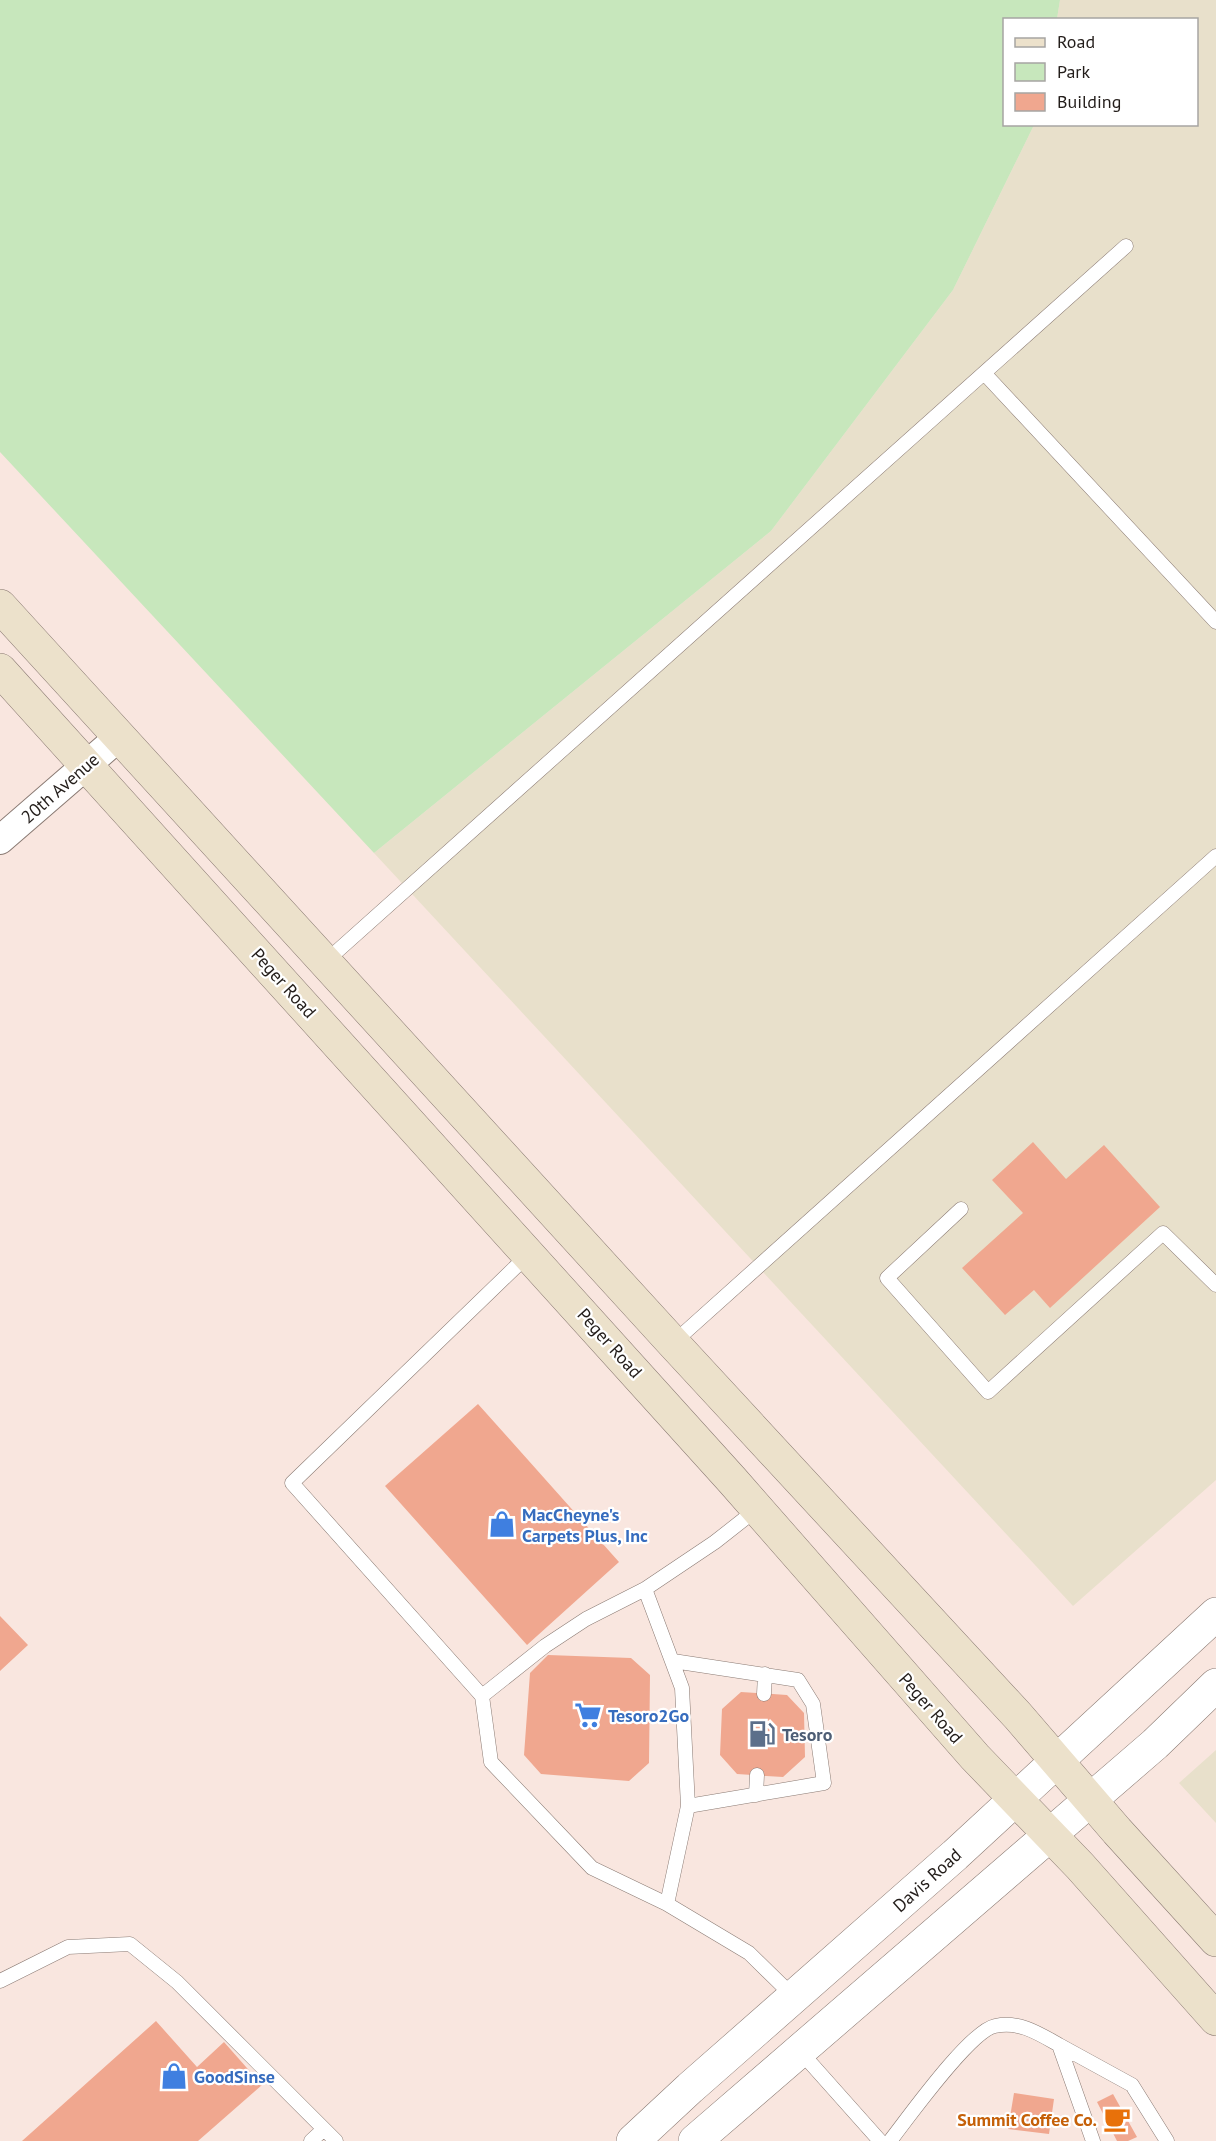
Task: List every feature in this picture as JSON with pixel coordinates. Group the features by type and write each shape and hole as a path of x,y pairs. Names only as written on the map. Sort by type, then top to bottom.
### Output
{"main road":[{"path":"0,606 673,1343 1018,1716 1216,1940"},
{"name":"Peger Road","path":"0,670 529,1254 975,1757 1050,1834 1216,2019"}],"street":[{"name":"20th Avenue","path":"0,840 120,736"},
{"name":"Davis Road","path":"633,2141 1015,1799 1216,1614"},
{"path":"694,2141 1155,1744 1216,1685"}],"lane":[{"path":"326,962 1126,246"},
{"path":"984,373 1216,622"},
{"path":"673,1343 1216,856"},
{"path":"961,1209 887,1278 988,1392 1163,1233 1216,1285"},
{"path":"529,1254 292,1483 482,1696 491,1762 592,1868 667,1904 749,1953 794,1997"},
{"path":"482,1696 545,1646 586,1619 645,1589 715,1542 757,1509"},
{"path":"645,1589 682,1688 688,1806 667,1904"},
{"path":"673,1661 798,1680 813,1704 824,1784 688,1806"},
{"path":"764,1694 765,1674"},
{"path":"756,1795 757,1775"},
{"path":"0,1982 68,1947 130,1944 177,1982 336,2141"},
{"path":"890,2141 970,2043 993,2026 1024,2026 1132,2085 1167,2141"},
{"path":"1059,2045 1093,2141"},
{"path":"799,2050 880,2141"},
{"path":"311,2141 324,2129"}],"shaded area":[{"path":"1060,0 1216,0 1216,1480 1073,1606 374,853 771,531 953,290 1034,126 1198,126 1198,18 1057,18"},
{"path":"1216,1750 1216,1823 1179,1783"}],"green space":[{"path":"0,0 1060,0 1057,18 1003,18 1003,126 1034,126 953,290 771,531 374,853 0,452"}],"building":[{"path":"1033,1142 1066,1179 1104,1145 1160,1207 1050,1308 1034,1290 1005,1315 962,1268 1023,1213 992,1180"},
{"name":"MacCheyne's Carpets Plus, Inc","path":"478,1404 619,1562 527,1645 385,1486"},
{"path":"0,1616 28,1645 0,1671"},
{"name":"Tesoro2Go","path":"548,1655 631,1658 650,1675 649,1763 629,1781 541,1774 524,1755 530,1673"},
{"path":"741,1692 787,1695 804,1713 805,1757 783,1777 737,1774 720,1755 722,1709"},
{"name":"GoodSinse","path":"156,2021 197,2067 224,2042 262,2085 198,2141 22,2141"},
{"path":"1014,2093 1054,2099 1049,2134 1008,2129"},
{"name":"Summit Coffee Co.","path":"1113,2094 1137,2137 1128,2141 1117,2141 1097,2102"}],"place":[{"name":"MacCheyne's Carpets Plus, Inc","path":"502,1524"},
{"name":"Tesoro2Go","path":"588,1715"},
{"name":"Tesoro","path":"762,1734"},
{"name":"GoodSinse","path":"174,2076"},
{"name":"Summit Coffee Co.","path":"1117,2119"}]}
